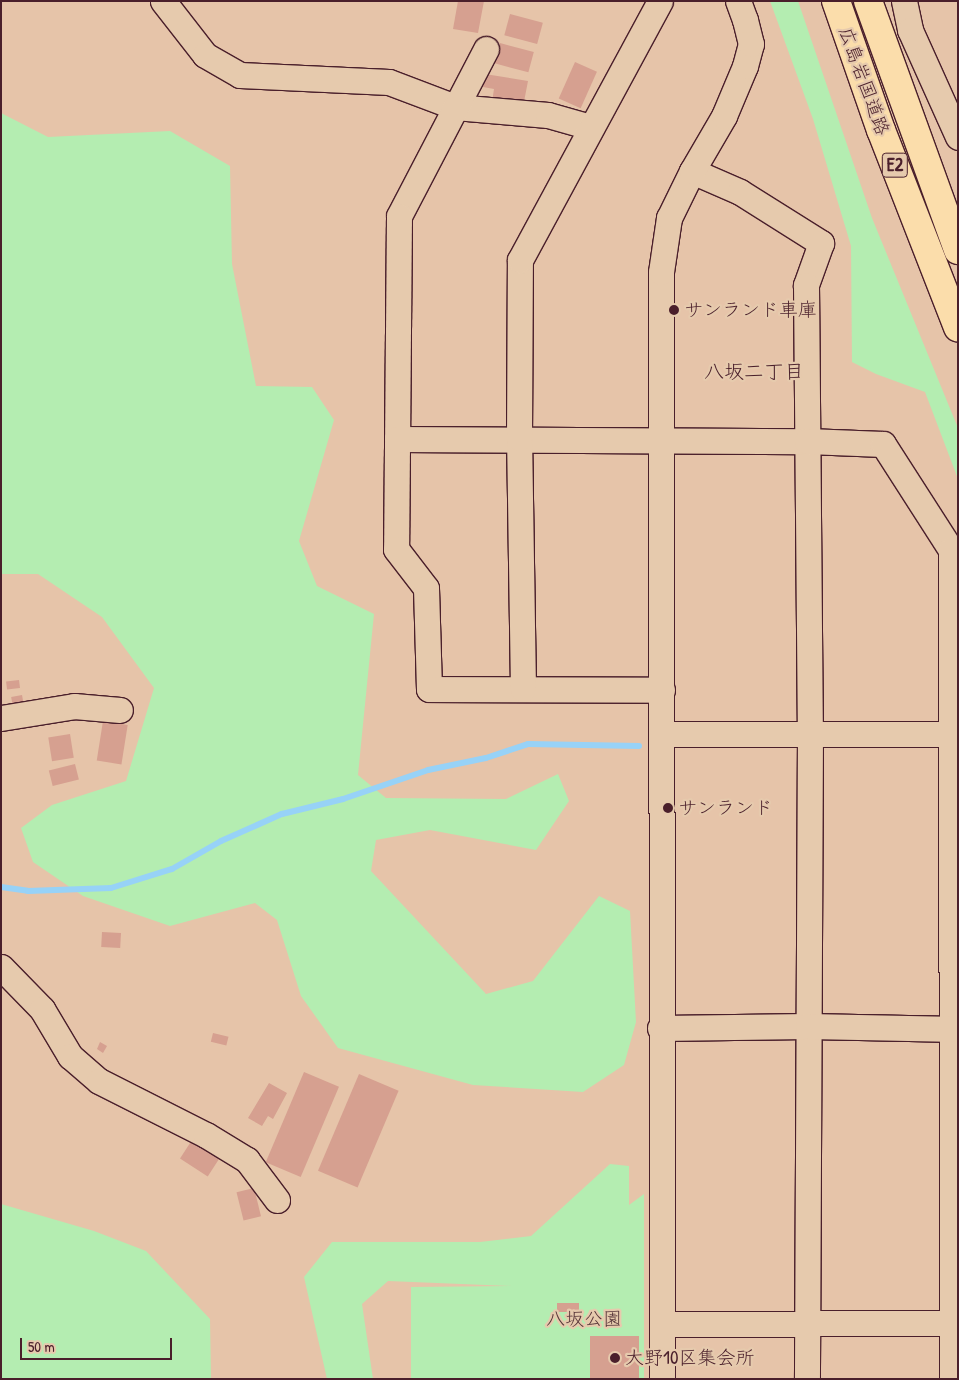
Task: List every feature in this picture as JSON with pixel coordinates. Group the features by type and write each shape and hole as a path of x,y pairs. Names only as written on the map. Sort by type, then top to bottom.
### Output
{"highway":[{"name":"広島岩国道路","path":"836,1 881,130 958,328"},
{"name":"広島岩国道路","path":"868,1 958,250"}],"street":[{"path":"162,1 205,55 240,75 389,82 455,107 548,115 590,127"},
{"path":"523,689 519,438 520,260 590,127 660,1"},
{"path":"662,1379 660,1028 662,442 660,272 669,218 692,171 724,116 747,58 751,44 738,1"},
{"path":"904,1 910,30 958,137"},
{"path":"486,49 399,216 396,549 426,588 429,689 662,690"},
{"path":"692,171 740,192 821,243 806,285 810,733 808,1379"},
{"path":"397,439 519,438 662,442 807,441 883,444 951,550 955,733 955,1323 952,1379"},
{"path":"1,718 74,706 120,710"},
{"path":"661,734 955,733"},
{"path":"1,967 42,1009 70,1056 99,1081 206,1135 247,1160 277,1200"},
{"path":"660,1028 808,1026 954,1029"},
{"path":"662,1324 955,1323"}],"green space":[{"path":"770,1 798,1 872,218 958,428 958,479 925,392 876,374 852,362 851,246 813,119"},
{"path":"1,113 48,137 170,131 230,166 232,264 256,386 312,387 334,420 299,541 317,586 374,614 358,775 386,798 506,799 558,774 569,801 536,850 430,830 376,840 371,871 486,994 533,981 599,896 630,911 636,1022 624,1065 583,1092 473,1085 338,1048 301,996 277,920 255,903 170,926 83,896 33,862 21,828 52,805 126,781 154,688 102,617 38,574 1,574"},
{"name":"八坂公園","path":"610,1164 629,1166 629,1205 644,1194 644,1379 411,1379 411,1287 512,1286 388,1281 362,1304 373,1379 327,1379 304,1277 332,1242 480,1242 531,1236"},
{"path":"1,1204 94,1231 146,1251 210,1319 211,1379 1,1379"}],"building":[{"path":"458,1 484,1 478,33 453,29"},
{"path":"510,14 543,23 537,44 504,35"},
{"path":"500,43 534,52 528,72 495,63"},
{"path":"575,62 597,72 581,108 559,99"},
{"path":"485,74 528,81 523,107 492,102 494,89 483,87"},
{"path":"19,680 20,688 7,690 6,682"},
{"path":"22,695 24,706 13,708 11,697"},
{"path":"103,721 128,725 121,764 97,761"},
{"path":"70,734 74,758 52,761 48,737"},
{"path":"75,764 79,780 53,786 49,771"},
{"path":"102,932 121,933 120,948 101,947"},
{"path":"213,1033 229,1037 226,1046 211,1042"},
{"path":"100,1042 107,1046 103,1053 97,1049"},
{"path":"304,1072 339,1087 301,1177 266,1162"},
{"path":"359,1074 399,1091 358,1187 318,1171"},
{"path":"269,1083 287,1093 273,1119 268,1116 262,1126 248,1118"},
{"path":"192,1140 220,1158 208,1176 180,1158"},
{"path":"254,1188 261,1216 244,1220 237,1192"},
{"path":"557,1303 579,1303 579,1312 557,1312"},
{"name":"大野10区集会所","path":"590,1336 639,1336 639,1379 590,1379"}],"waterway":[{"path":"1,887 28,891 111,888 172,869 221,841 282,814 343,799 428,770 486,758 528,744 639,746"}],"place":[{"name":"サンランド車庫","path":"674,310"},
{"name":"サンランド","path":"668,808"},
{"name":"大野10区集会所","path":"615,1358"}],"district":[{"name":"八坂二丁目","path":"754,370"}]}
